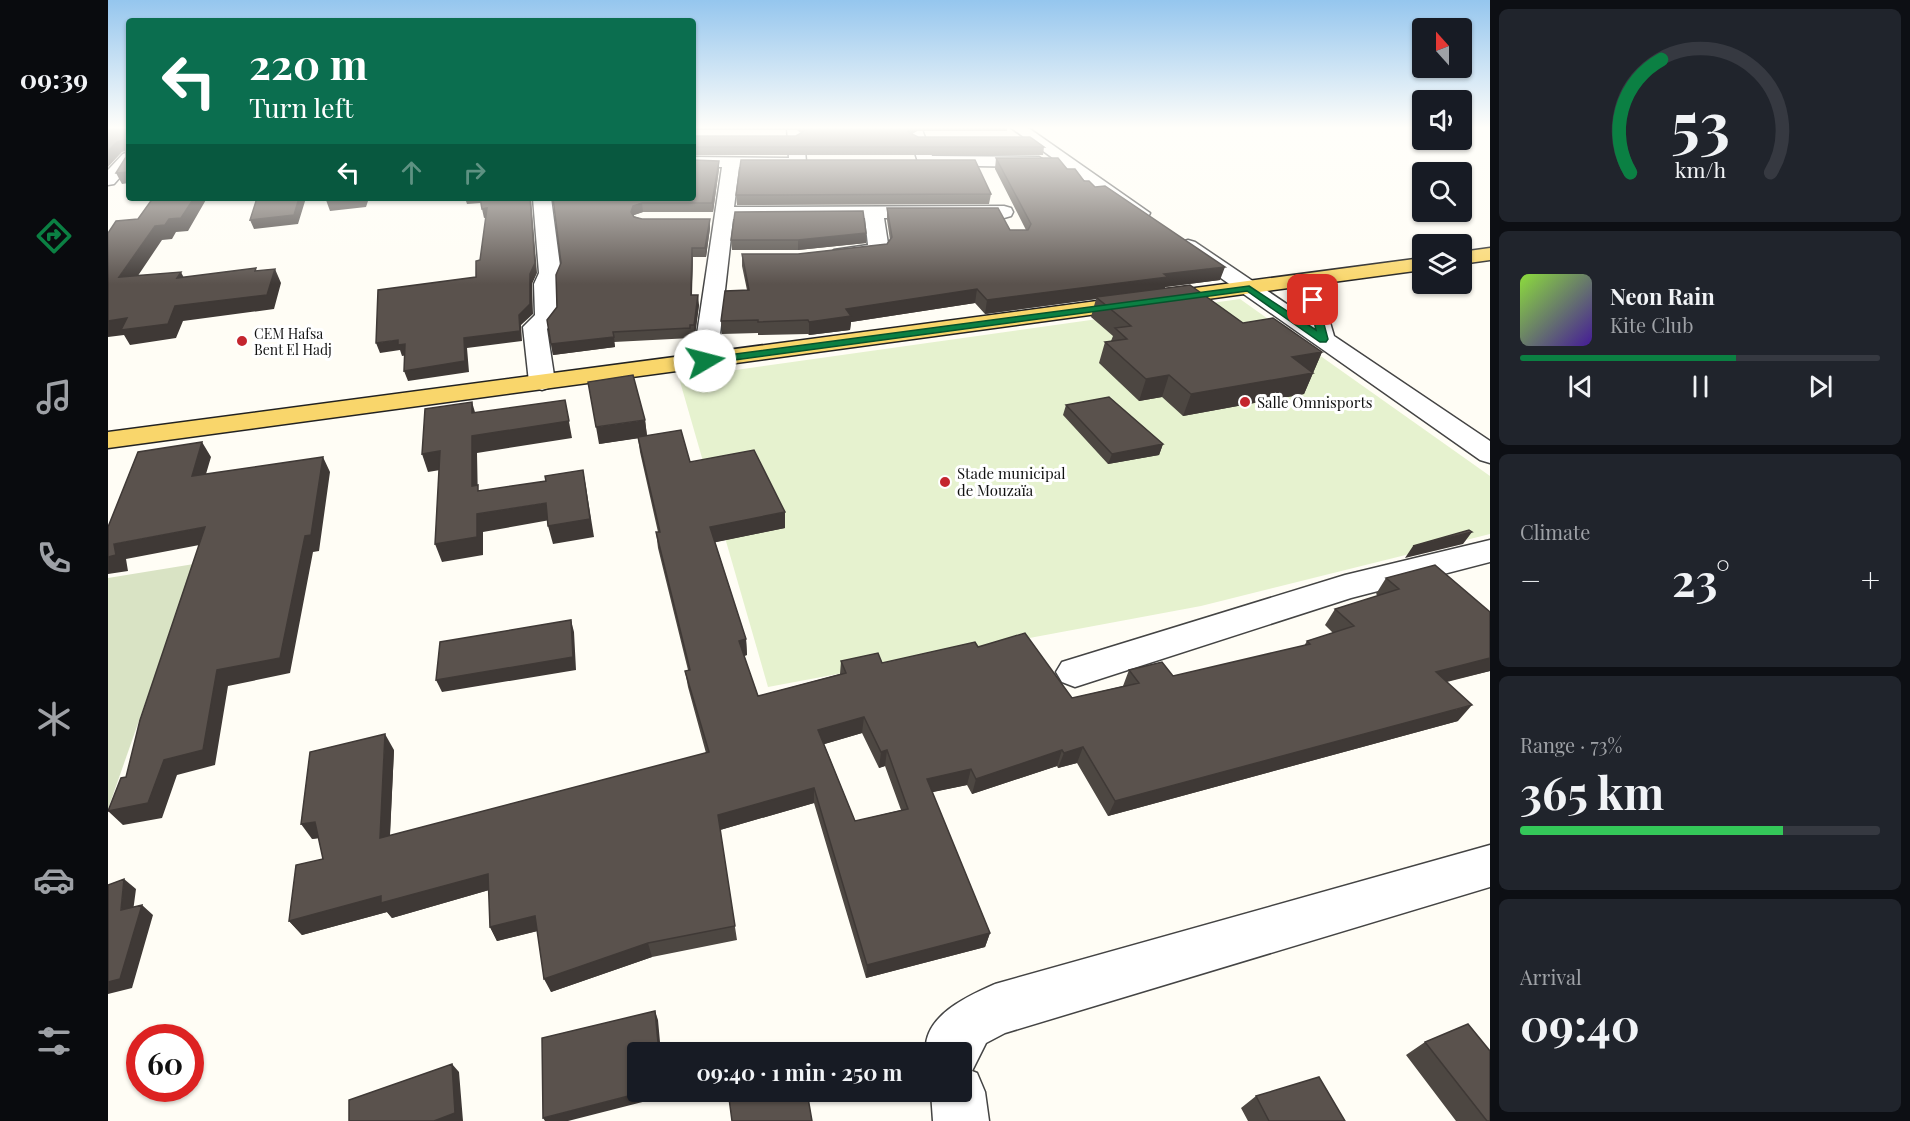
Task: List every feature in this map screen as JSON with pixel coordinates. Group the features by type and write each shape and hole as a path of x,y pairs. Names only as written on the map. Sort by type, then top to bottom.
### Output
{"main road":[{"path":"1472,256 1490,254"},
{"path":"108,440 1412,265"}],"street":[{"path":"705,361 728,179"},
{"path":"700,220 723,217 869,212 1009,220 988,179"},
{"path":"1093,179 1154,222"},
{"path":"109,180 126,185"},
{"path":"821,256 879,250 869,212 860,192"},
{"path":"542,201 550,273 546,284 546,317 535,327 542,382"},
{"path":"1173,235 1490,454"},
{"path":"718,258 741,258"},
{"path":"1308,280 1323,339"},
{"path":"1075,672 1345,587 1490,551"},
{"path":"955,1042 968,1025 995,1010 1490,866"},
{"path":"958,1102 961,1121"}],"green space":[{"name":"Stade municipal de Mouzaïa","path":"1240,299 1490,476 1490,534 1201,606 768,687 679,378"},
{"path":"194,564 108,809 108,578"}],"building":[{"path":"696,179 716,179 712,203 642,203 633,206 631,212 634,217 642,219 710,219 705,248 692,248 691,295 698,295 694,325 690,325 690,328 613,332 614,337 551,344 547,320 557,307 556,275 561,263 553,201 696,201"},
{"path":"738,179 984,179 991,194 736,195"},
{"path":"1007,179 1083,179 1089,181 1095,187 1105,186 1225,267 1164,274 1168,277 987,300 977,289 846,309 851,316 809,322 808,320 721,321 725,291 749,290 742,254 798,254 887,244 892,237 887,208 998,208 1010,230 1028,230 1031,224"},
{"path":"151,201 192,201 181,218 169,219 165,225 155,226 119,277 181,272 177,278 256,268 255,271 275,269 267,295 175,306 168,324 121,330 127,318 108,321 108,233 116,221 138,219"},
{"path":"256,201 298,201 294,215 250,220"},
{"path":"481,201 530,201 535,263 530,274 530,304 519,315 520,331 464,338 465,361 404,371 405,344 398,345 398,340 376,343 378,290 476,277 476,261 480,260 487,208 482,209"},
{"path":"863,211 866,233 798,240 731,240 735,212"},
{"path":"1190,285 1243,323 1273,318 1322,352 1292,357 1313,373 1191,394 1169,375 1146,379 1105,342 1127,339 1115,328 1131,326 1096,297"},
{"path":"633,375 645,420 596,427 588,382"},
{"path":"1109,397 1163,444 1112,454 1066,405"},
{"path":"565,400 569,421 472,436 472,486 478,485 478,491 546,481 545,476 583,470 590,519 548,526 546,503 477,514 477,537 435,544 440,451 422,454 425,409 472,402 472,413"},
{"path":"681,430 690,462 754,450 785,512 710,527 746,639 739,641 758,696 846,673 841,661 878,653 882,663 975,642 978,647 1025,633 1072,698 1139,683 1129,670 1162,662 1173,676 1310,644 1307,641 1354,626 1335,609 1399,589 1386,578 1435,565 1490,612 1490,658 1436,672 1472,705 1115,801 1083,747 1064,753 1062,750 976,779 971,769 927,779 990,933 867,965 814,788 718,815 735,926 648,943 544,979 535,916 490,927 488,874 381,903 381,896 289,921 296,865 323,859 315,822 301,824 310,752 385,734 380,838 709,752 685,671 690,670 656,532 660,532 638,437","holes":["864,717 881,752 887,750 908,809 855,821 818,730"]},
{"path":"202,442 192,476 323,457 311,535 305,536 280,658 217,670 203,750 164,760 148,803 108,811 121,778 126,777 140,720 205,527 114,544 116,555 108,557 108,527 138,452"},
{"path":"1469,530 1472,532 1413,546"},
{"path":"571,620 573,657 436,680 440,642"},
{"path":"124,879 121,910 142,905 120,979 108,982 108,885"},
{"path":"655,1011 658,1042 627,1042 627,1096 543,1118 542,1038"},
{"path":"1468,1024 1490,1051 1490,1121 1487,1121 1425,1042"},
{"path":"452,1064 455,1113 434,1121 349,1121 349,1100"},
{"path":"1319,1077 1345,1121 1269,1121 1256,1096"},
{"path":"730,1102 809,1102 812,1121 732,1121"}],"place":[{"name":"CEM Hafsa Bent El Hadj","path":"242,341"},
{"name":"Salle Omnisports","path":"1245,402"},
{"name":"Stade municipal de Mouzaïa","path":"945,482"}],"route":[{"path":"705,361 1249,288 1323,339 1313,300"}]}
